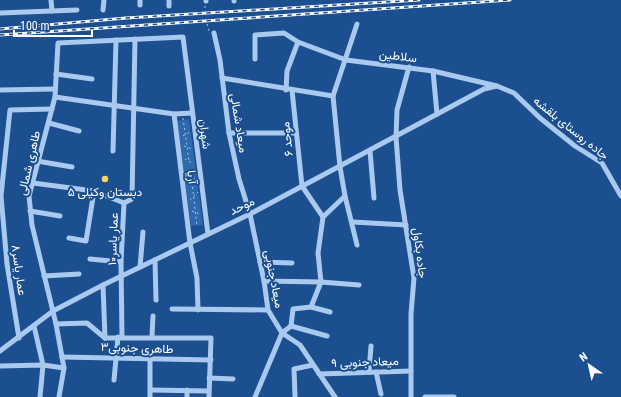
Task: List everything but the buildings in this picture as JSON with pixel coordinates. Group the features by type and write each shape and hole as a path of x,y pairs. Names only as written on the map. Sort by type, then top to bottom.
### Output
{"street":[{"path":"51,0 52,11"},
{"path":"103,10 104,0"},
{"path":"169,6 170,0"},
{"path":"0,14 77,10"},
{"path":"357,24 334,96 340,167 357,245"},
{"name":"میعاد شمالی","path":"214,33 218,45 229,133 238,179 250,214"},
{"name":"سلاطین","path":"255,59 255,35 284,33 298,42 346,60 433,71 497,86"},
{"name":"شهران","path":"135,39 183,37 208,234"},
{"path":"33,183 94,191 124,203 132,199 135,108 135,39 116,40 113,151"},
{"name":"طاهری شمالی","path":"60,397 64,368 56,324 30,211 29,196 55,97 58,43 116,40"},
{"name":"موحد ۶","path":"298,42 287,71 302,186"},
{"name":"جاده بکاول","path":"409,68 396,110 396,137 400,190 414,278 411,314 411,397"},
{"path":"433,71 437,114"},
{"path":"56,74 92,79"},
{"path":"222,78 289,90 334,96"},
{"name":"موحد","path":"0,351 53,311 121,276 250,214 484,89 497,86"},
{"name":"جاده روستای بلقشه","path":"497,86 514,93 540,118 575,146 602,163 621,196"},
{"path":"0,90 55,89"},
{"path":"55,97 114,104 174,114 192,113"},
{"name":"عمار یاسر۸","path":"19,338 8,270 1,185 6,161 10,110 52,110"},
{"name":"آریا","path":"174,114 190,243 197,278 198,310"},
{"path":"49,123 79,131"},
{"path":"229,133 296,133"},
{"path":"370,151 374,198"},
{"path":"37,161 72,167"},
{"path":"302,186 323,217"},
{"path":"68,238 86,241 94,191"},
{"path":"311,307 321,282 318,253 323,217 346,196"},
{"name":"عمار یاسر۱۰","path":"114,380 120,337 124,203"},
{"path":"30,211 60,216"},
{"name":"میعاد جنوبی","path":"250,214 264,282 268,310 282,333 300,346 335,397"},
{"path":"353,222 406,225"},
{"path":"140,267 143,232"},
{"path":"90,259 122,262"},
{"path":"155,260 156,300"},
{"path":"260,262 292,263"},
{"path":"0,270 8,270"},
{"path":"44,276 78,274"},
{"path":"264,282 321,282 359,285"},
{"path":"103,285 105,338"},
{"path":"255,397 282,333 291,326 294,309 311,307 330,312"},
{"path":"172,310 268,310"},
{"path":"152,336 153,316"},
{"path":"56,324 87,323 105,338 152,336 212,338 208,397"},
{"path":"34,326 43,365 40,397"},
{"path":"291,326 327,336"},
{"path":"369,372 371,346"},
{"name":"طاهری جنوبی۳","path":"62,357 211,360"},
{"path":"150,359 150,397"},
{"path":"0,366 43,365 64,368"},
{"path":"295,396 294,370 313,365"},
{"name":"میعاد جنوبی ۹","path":"319,374 411,371"},
{"path":"376,372 381,394"},
{"path":"209,378 233,379"},
{"path":"151,390 208,391"},
{"path":"187,390 187,397"},
{"path":"425,397 454,397"}],"path":[{"path":"207,24 209,32 214,33"},
{"path":"182,113 189,161"},
{"path":"194,130 177,142 197,151"},
{"path":"179,156 199,167"},
{"path":"197,226 192,182 200,173"},
{"path":"202,188 186,206 205,216"}],"shaded area":[{"path":"189,119 203,225 191,226 177,121"}],"railway":[{"path":"0,29 126,18 419,0"},
{"path":"0,35 510,0"}],"place":[{"name":"دبستان وکیلی ۵","path":"105,179"}]}
